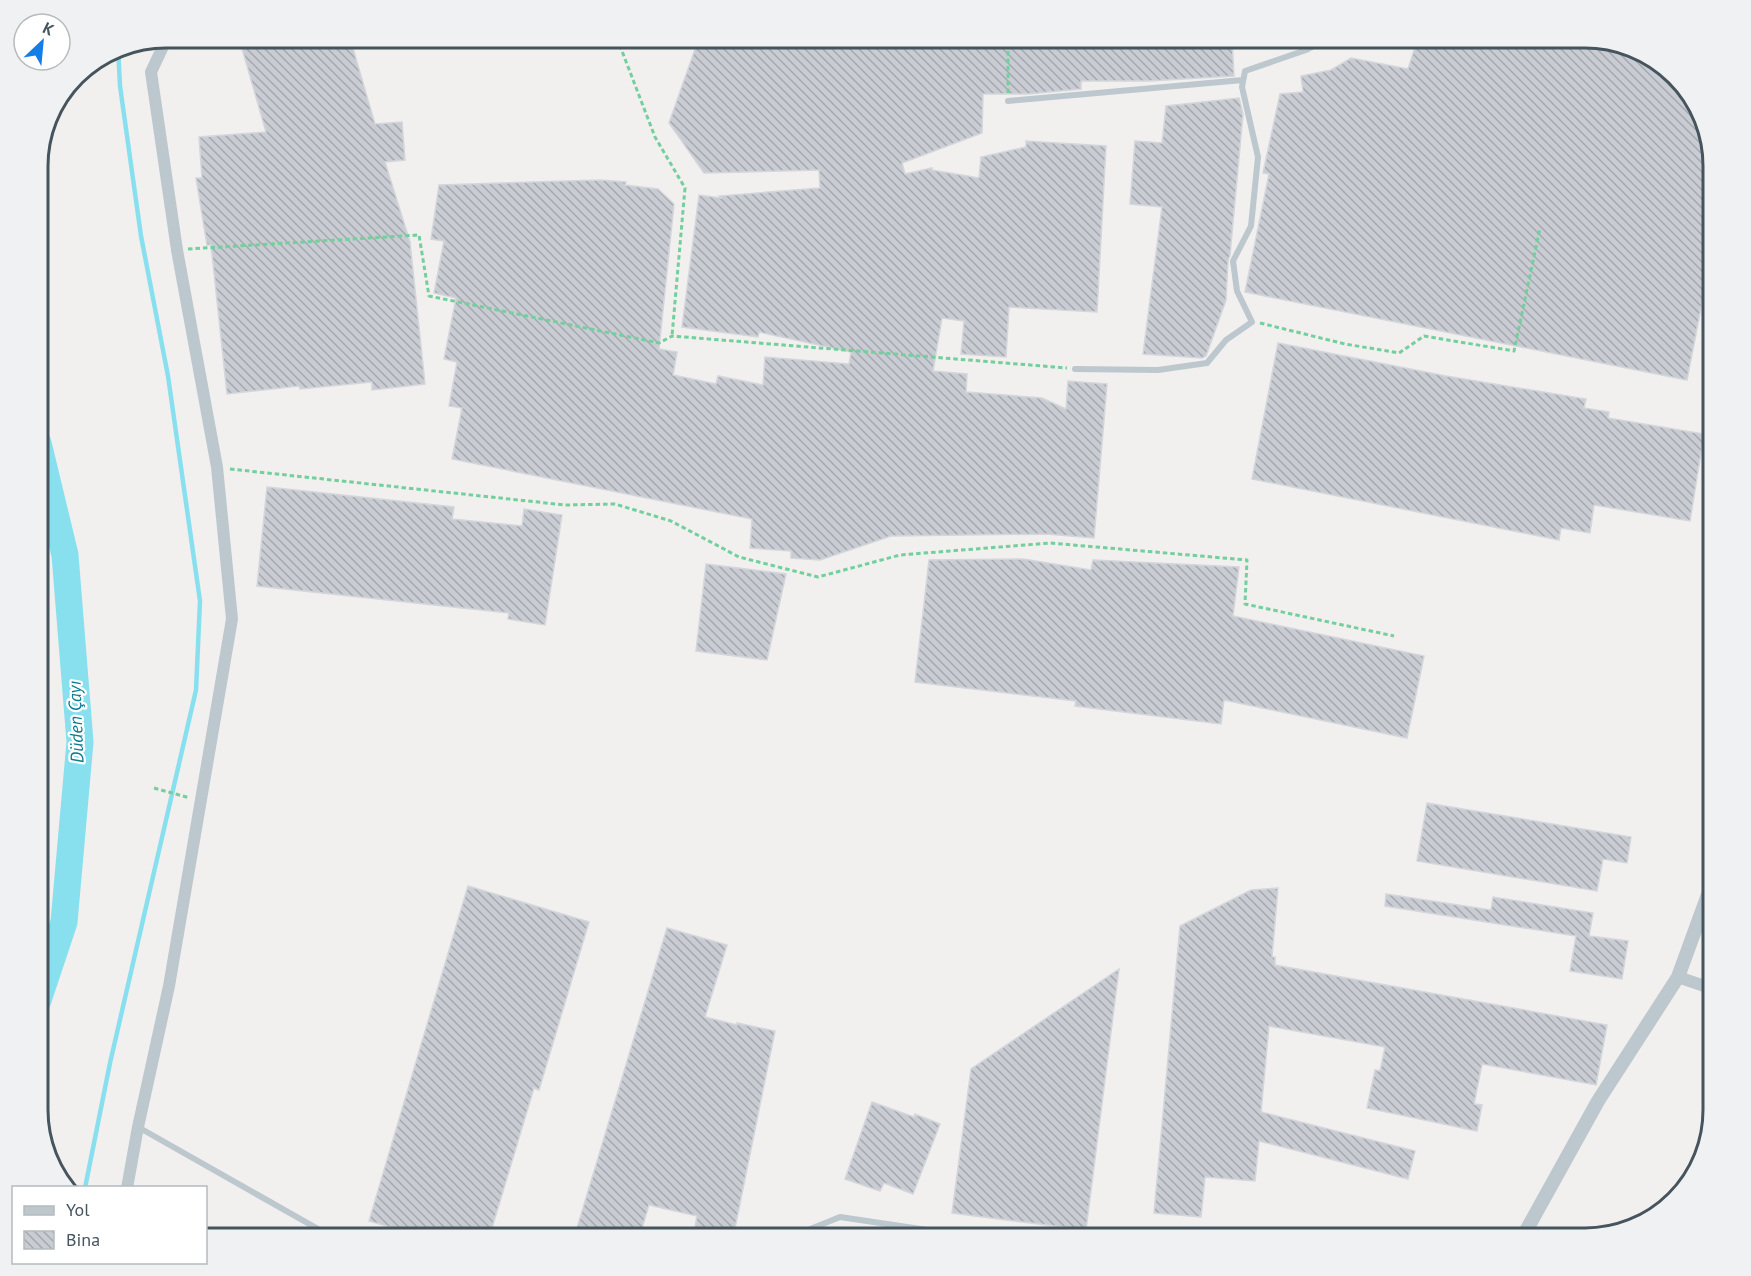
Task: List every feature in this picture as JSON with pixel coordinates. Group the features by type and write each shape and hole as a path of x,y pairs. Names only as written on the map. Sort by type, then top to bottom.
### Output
{"street":[{"path":"127,1186 169,986 232,619 217,468 177,250 151,72 161,48"},
{"path":"1528,1228 1598,1101 1678,977 1703,908"},
{"path":"1678,977 1703,986"}],"lane":[{"path":"1075,369 1158,370 1207,363 1226,340 1252,322 1237,291 1233,261 1251,226 1258,157 1242,87 1245,70 1310,48"},
{"path":"1008,101 1243,80"},
{"path":"138,1127 315,1228"},
{"path":"814,1228 840,1217 910,1228"}],"path":[{"path":"621,48 655,136 685,188 672,336"},
{"path":"1008,48 1008,101"},
{"path":"1252,322 1345,344 1399,352 1424,336 1514,351 1540,228"},
{"path":"177,250 419,235 429,296 659,343 672,336 1075,369"},
{"path":"217,468 565,505 615,504 671,521 739,557 818,578 900,555 1050,543 1247,560 1245,604 1394,636"},
{"path":"154,788 183,796"}],"building":[{"path":"242,48 353,48 375,124 402,122 405,160 385,162 410,242 425,384 372,390 372,382 300,389 299,386 227,394 211,245 207,245 196,178 202,178 199,137 266,132"},
{"path":"695,48 1233,48 1234,76 1149,81 1081,81 1081,89 1028,94 983,94 982,133 902,163 905,174 932,168 932,170 979,178 981,157 1026,147 1026,141 1106,146 1097,312 1009,307 1006,357 961,354 964,321 942,318 933,371 967,374 966,392 1042,398 1066,409 1068,381 1107,384 1094,538 1046,534 891,536 820,560 791,558 791,551 750,548 752,519 452,459 462,408 449,406 457,362 444,359 456,298 434,293 444,241 431,239 439,185 600,180 626,182 625,185 658,189 674,204 659,349 677,352 673,375 716,384 718,376 763,385 765,357 849,364 851,352 759,332 758,337 682,327 699,195 721,198 719,196 820,188 819,170 704,173 669,123"},
{"path":"1415,48 1600,49 1637,60 1657,72 1674,88 1683,100 1697,128 1703,166 1703,298 1687,380 1245,292 1269,174 1263,173 1280,94 1303,92 1301,76 1331,70 1351,58 1408,69"},
{"path":"1239,98 1243,114 1226,300 1206,356 1202,358 1143,354 1162,207 1130,204 1135,141 1162,143 1166,106"},
{"path":"1278,343 1446,376 1586,399 1584,408 1609,412 1608,418 1703,434 1690,521 1594,505 1590,533 1561,528 1559,540 1252,479"},
{"path":"267,487 454,507 452,519 522,526 524,509 562,515 545,625 508,619 509,613 257,586"},
{"path":"1023,559 1091,570 1093,560 1239,567 1233,616 1424,656 1407,738 1224,700 1221,724 1075,706 1076,701 915,682 929,560"},
{"path":"706,564 786,574 767,660 696,651"},
{"path":"1427,803 1631,837 1627,863 1603,859 1597,891 1417,861"},
{"path":"468,886 589,922 539,1090 534,1088 492,1228 393,1228 369,1221"},
{"path":"1278,888 1272,957 1275,957 1275,965 1607,1025 1596,1085 1482,1064 1474,1104 1482,1105 1477,1131 1367,1108 1375,1070 1380,1071 1385,1047 1269,1026 1261,1112 1415,1151 1408,1179 1259,1141 1255,1181 1205,1177 1201,1217 1154,1213 1180,926 1251,890"},
{"path":"1386,894 1491,910 1493,897 1593,913 1589,936 1628,941 1622,979 1570,971 1576,936 1385,906"},
{"path":"667,928 727,945 705,1017 775,1031 735,1228 695,1228 697,1216 649,1205 642,1228 577,1228"},
{"path":"1119,969 1086,1228 952,1213 971,1069"},
{"path":"872,1102 914,1117 915,1114 940,1124 913,1194 884,1183 880,1191 845,1179"}],"waterway":[{"path":"85,1186 110,1063 196,690 200,601 168,376 141,236 120,86 119,58"},
{"name":"Düden Çayı","path":"48,484 65,555 80,742 64,922 48,970"}]}
